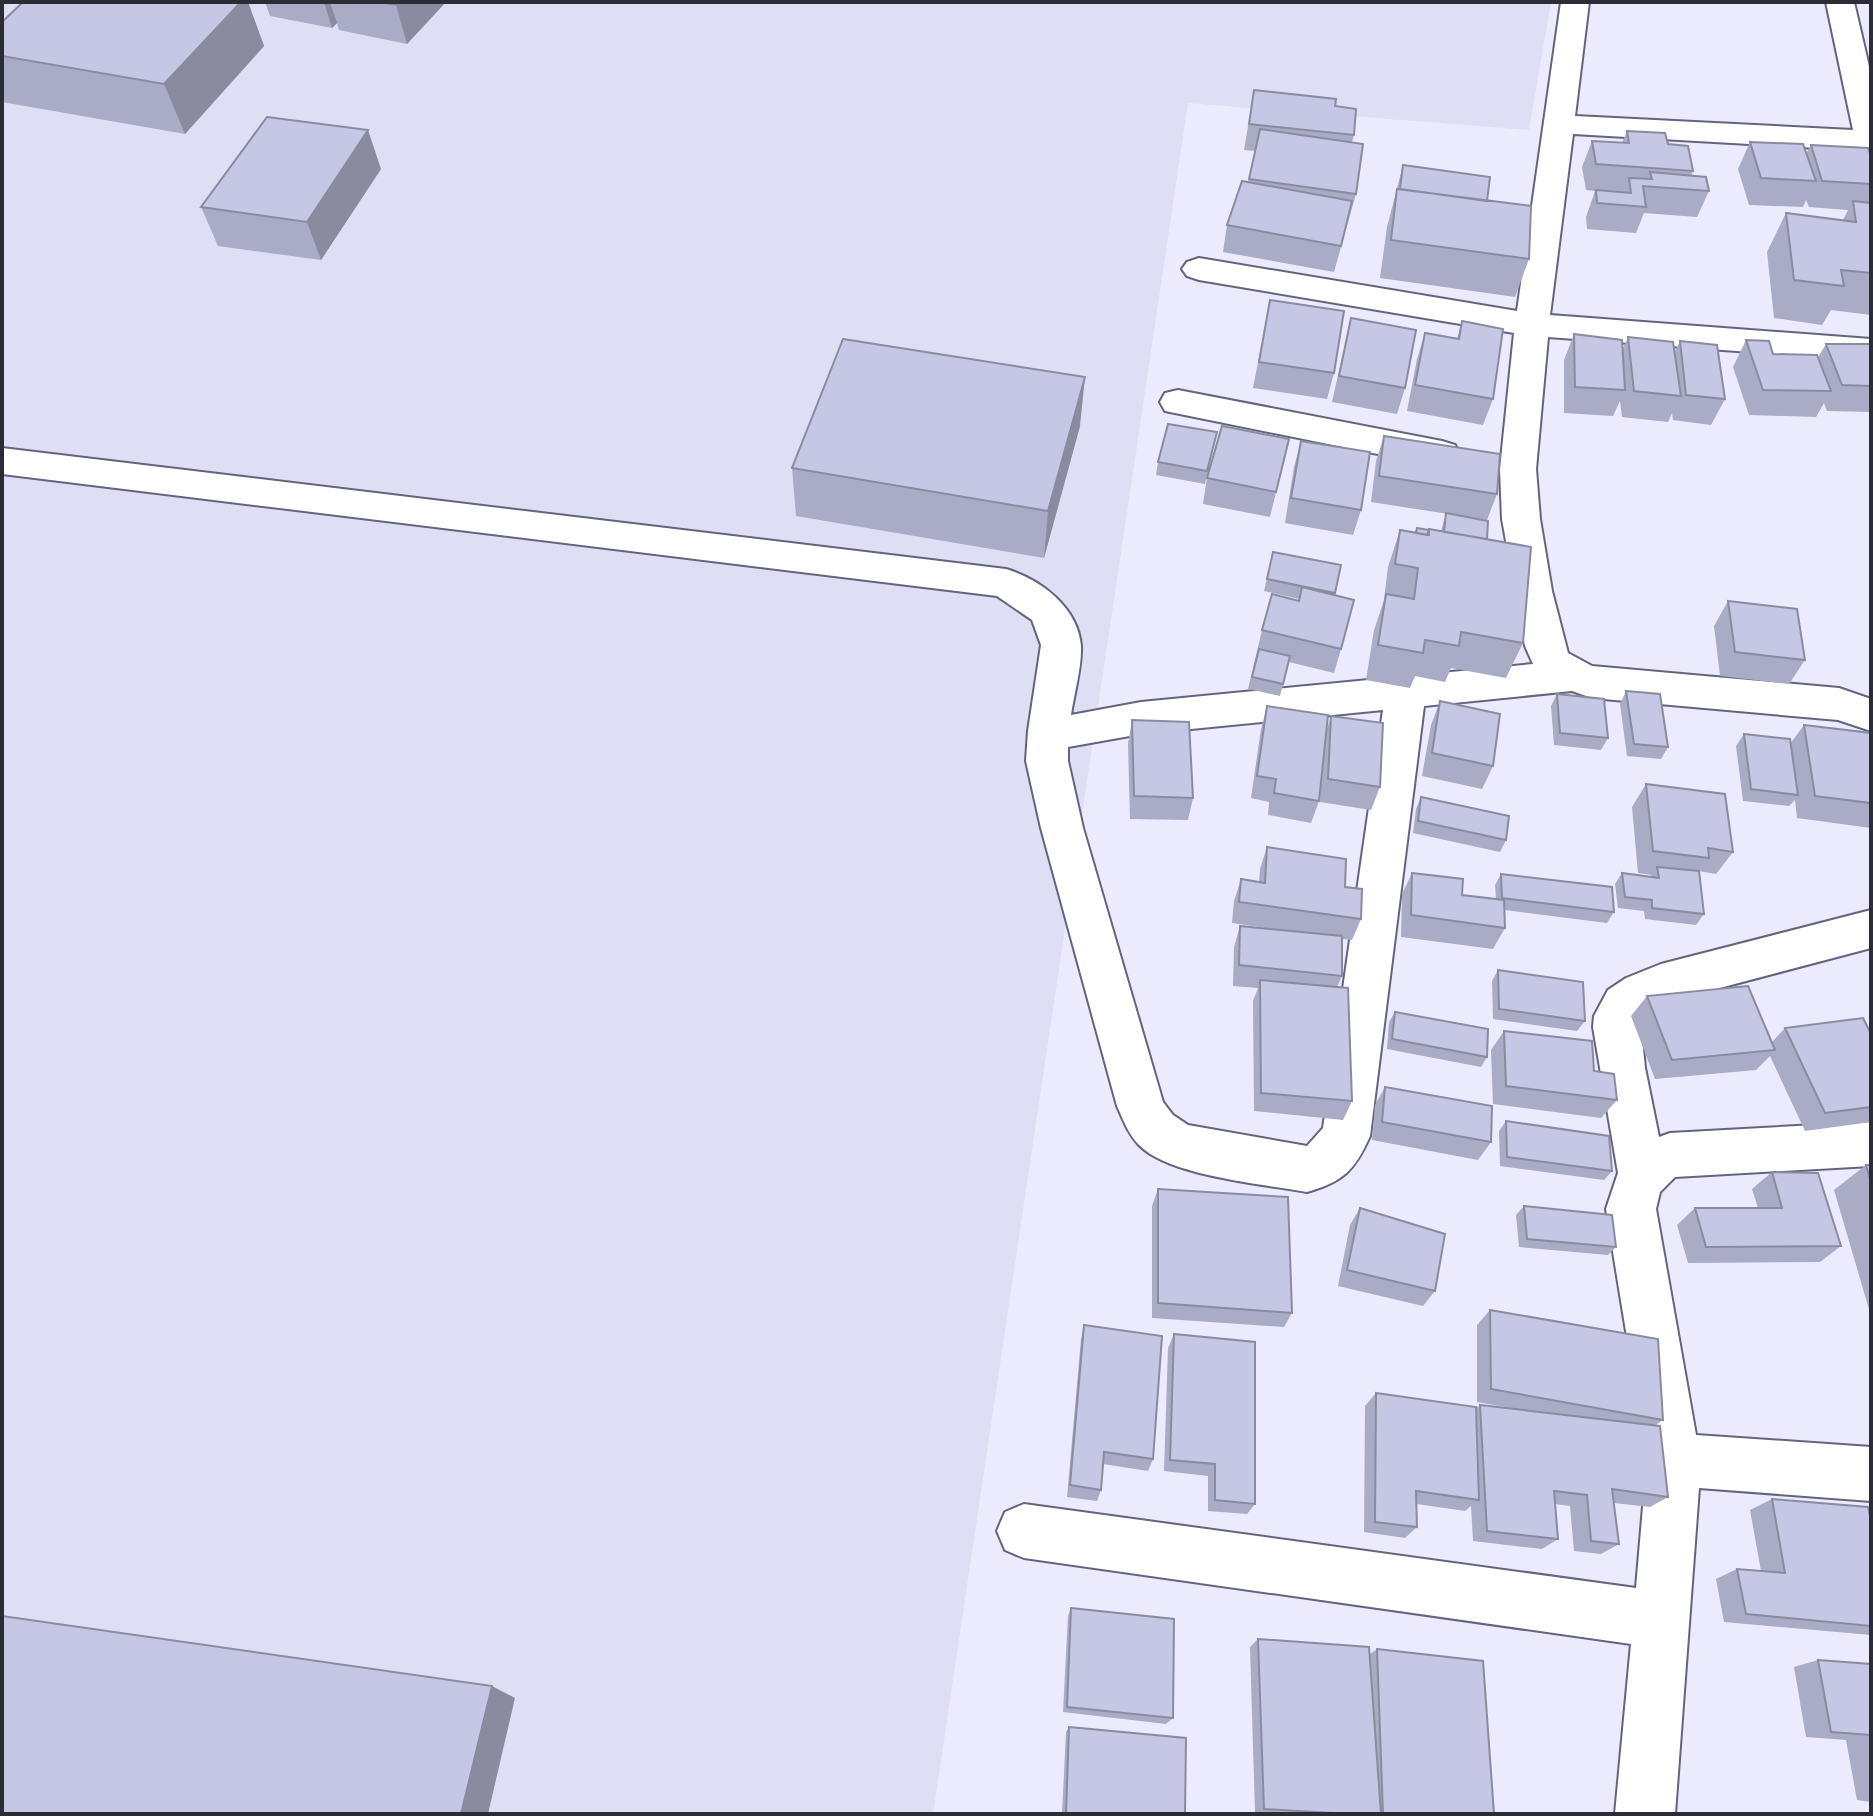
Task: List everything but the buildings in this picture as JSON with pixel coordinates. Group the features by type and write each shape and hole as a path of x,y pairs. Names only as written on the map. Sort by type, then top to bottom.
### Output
{"street":[{"path":"1575,2 1532,325 1493,464 1521,519 1545,646 1552,663 1572,676 1592,682 1839,704 1871,715"},
{"path":"1557,124 1871,140 1840,2"},
{"path":"1199,269 1532,325 1871,350"},
{"path":"1178,402 1493,464"},
{"path":"2,461 1006,583 1048,611 1061,645 1048,731 1047,761 1062,828 1149,1125 1164,1138 1181,1146 1307,1169 1323,1165 1346,1136 1406,691"},
{"path":"1048,731 1077,731 1141,718 1572,676"},
{"path":"1643,1175 1618,1044 1617,1016 1631,997 1661,984 1871,929"},
{"path":"1645,1814 1674,1460 1631,1209 1634,1188 1655,1161 1670,1155 1871,1144"},
{"path":"1674,1460 1871,1474"},
{"path":"1024,1531 1661,1620"}],"shaded area":[{"path":"2,2 1551,2 1529,130 1188,103 933,1814 2,1814"}]}
